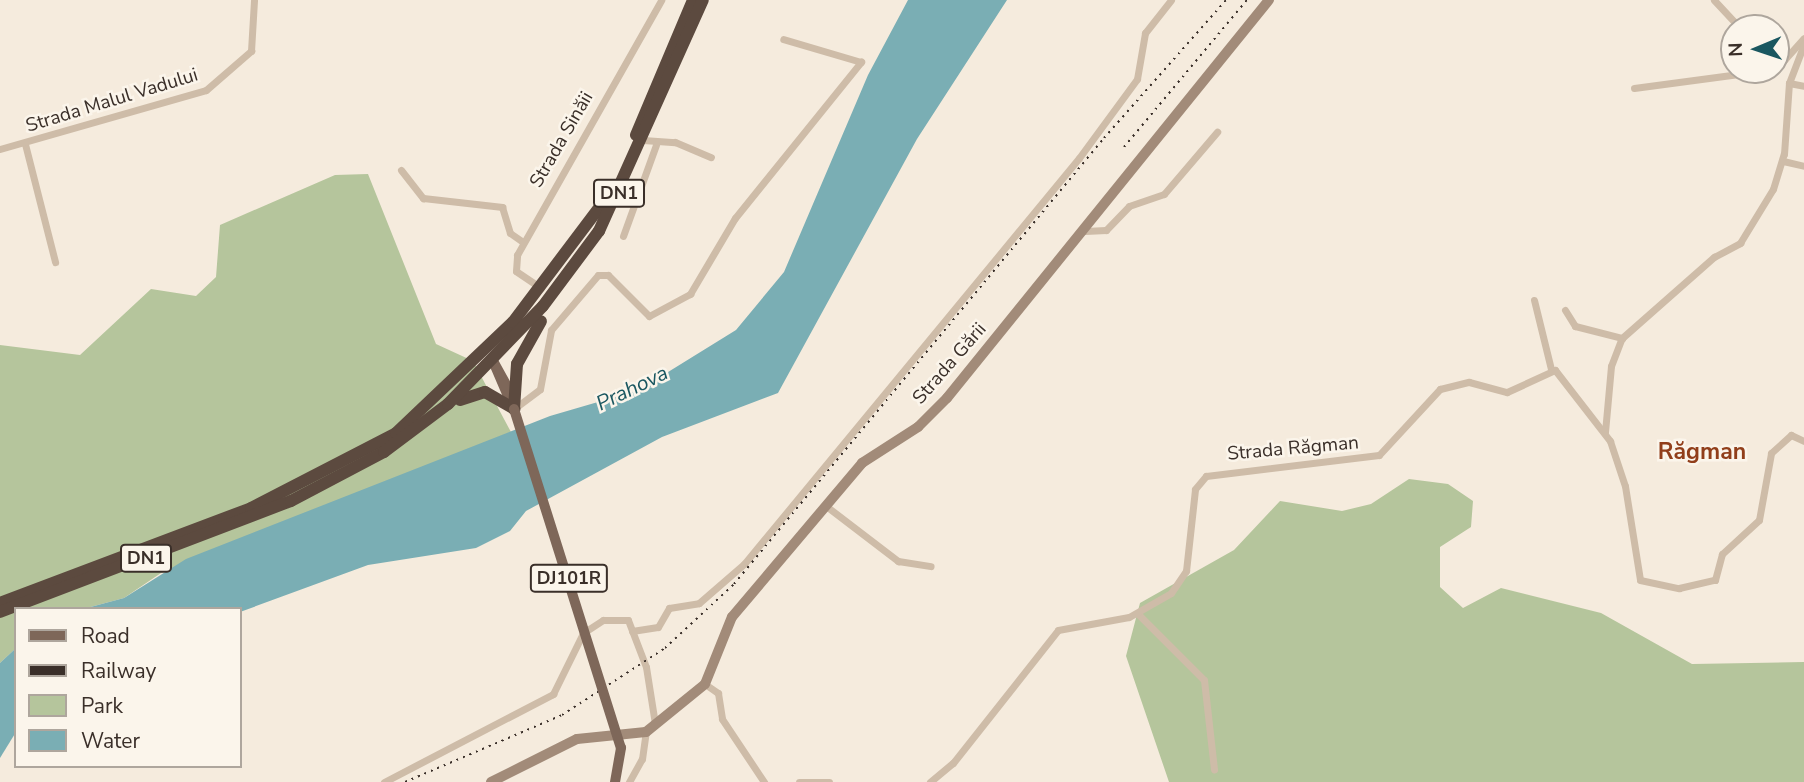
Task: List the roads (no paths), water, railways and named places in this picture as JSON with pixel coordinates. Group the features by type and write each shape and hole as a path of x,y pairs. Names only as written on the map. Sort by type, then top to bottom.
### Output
{"highway":[{"name":"DN1","path":"0,603 320,477 412,421 489,357 606,200 693,0"},
{"name":"DN1","path":"0,612 291,501 370,461 433,417 588,246 650,143 703,0"},
{"path":"514,409 524,345 588,246"},
{"path":"433,417 478,392 501,397 514,409"}],"main road":[{"name":"DJ101R","path":"489,357 507,376 514,409 621,748 615,782"}],"street":[{"name":"Strada Malul Vadului","path":"0,149 206,90 251,51 254,0"},
{"name":"Strada Sinăii","path":"542,289 516,271 523,242 661,0"},
{"path":"632,631 655,629 669,608 699,603 744,564 1079,158 1137,79 1145,33 1171,0"},
{"name":"Strada Gării","path":"705,684 726,625 862,463 918,427 947,398 1269,0"},
{"path":"1714,0 1727,14"},
{"path":"1790,53 1804,38"},
{"path":"514,409 540,389 551,330 598,275 608,275 649,316 690,294 735,218 861,62 783,39"},
{"path":"1790,80 1804,44"},
{"path":"1634,88 1720,77"},
{"path":"1605,432 1611,366 1622,338 1707,262 1741,243 1783,161 1789,84"},
{"path":"1085,230 1106,230 1129,206 1164,194 1217,132"},
{"path":"623,236 650,143 676,142 711,157"},
{"path":"24,144 55,262"},
{"path":"1783,161 1804,166"},
{"path":"401,170 423,198 502,207 509,233 523,242"},
{"path":"1534,300 1551,369 1565,377 1605,432 1625,486 1637,574 1660,588 1715,580 1723,554 1759,520 1771,453 1791,435 1804,441"},
{"path":"1565,310 1575,326 1622,338"},
{"name":"Strada Răgman","path":"1138,614 1180,584 1195,489 1206,476 1379,455 1440,389 1469,382 1512,391 1551,369"},
{"path":"826,506 898,561 931,566"},
{"path":"930,782 954,763 1058,630 1138,614 1203,680 1214,769"},
{"path":"384,782 553,694 594,624 620,617 632,631 646,667 655,724"},
{"path":"491,782 577,739 646,732 705,684 718,694 722,719 764,782"},
{"path":"629,782 642,759 646,732"},
{"path":"799,782 829,782"}],"water":[{"path":"908,0 1007,0 917,139 778,393 662,437 526,511 510,531 476,548 368,565 242,611 242,607 90,607 124,598 186,559 550,416 639,390 736,330 784,272 868,75"},
{"path":"14,650 14,735 0,758 0,663"}],"railway":[{"path":"405,782 562,715 665,648 734,584 1104,138 1226,0"},
{"path":"1124,147 1247,0"}],"district":[{"name":"Răgman","path":"1702,452"}],"water label":[{"name":"Prahova","path":"632,388"}]}
